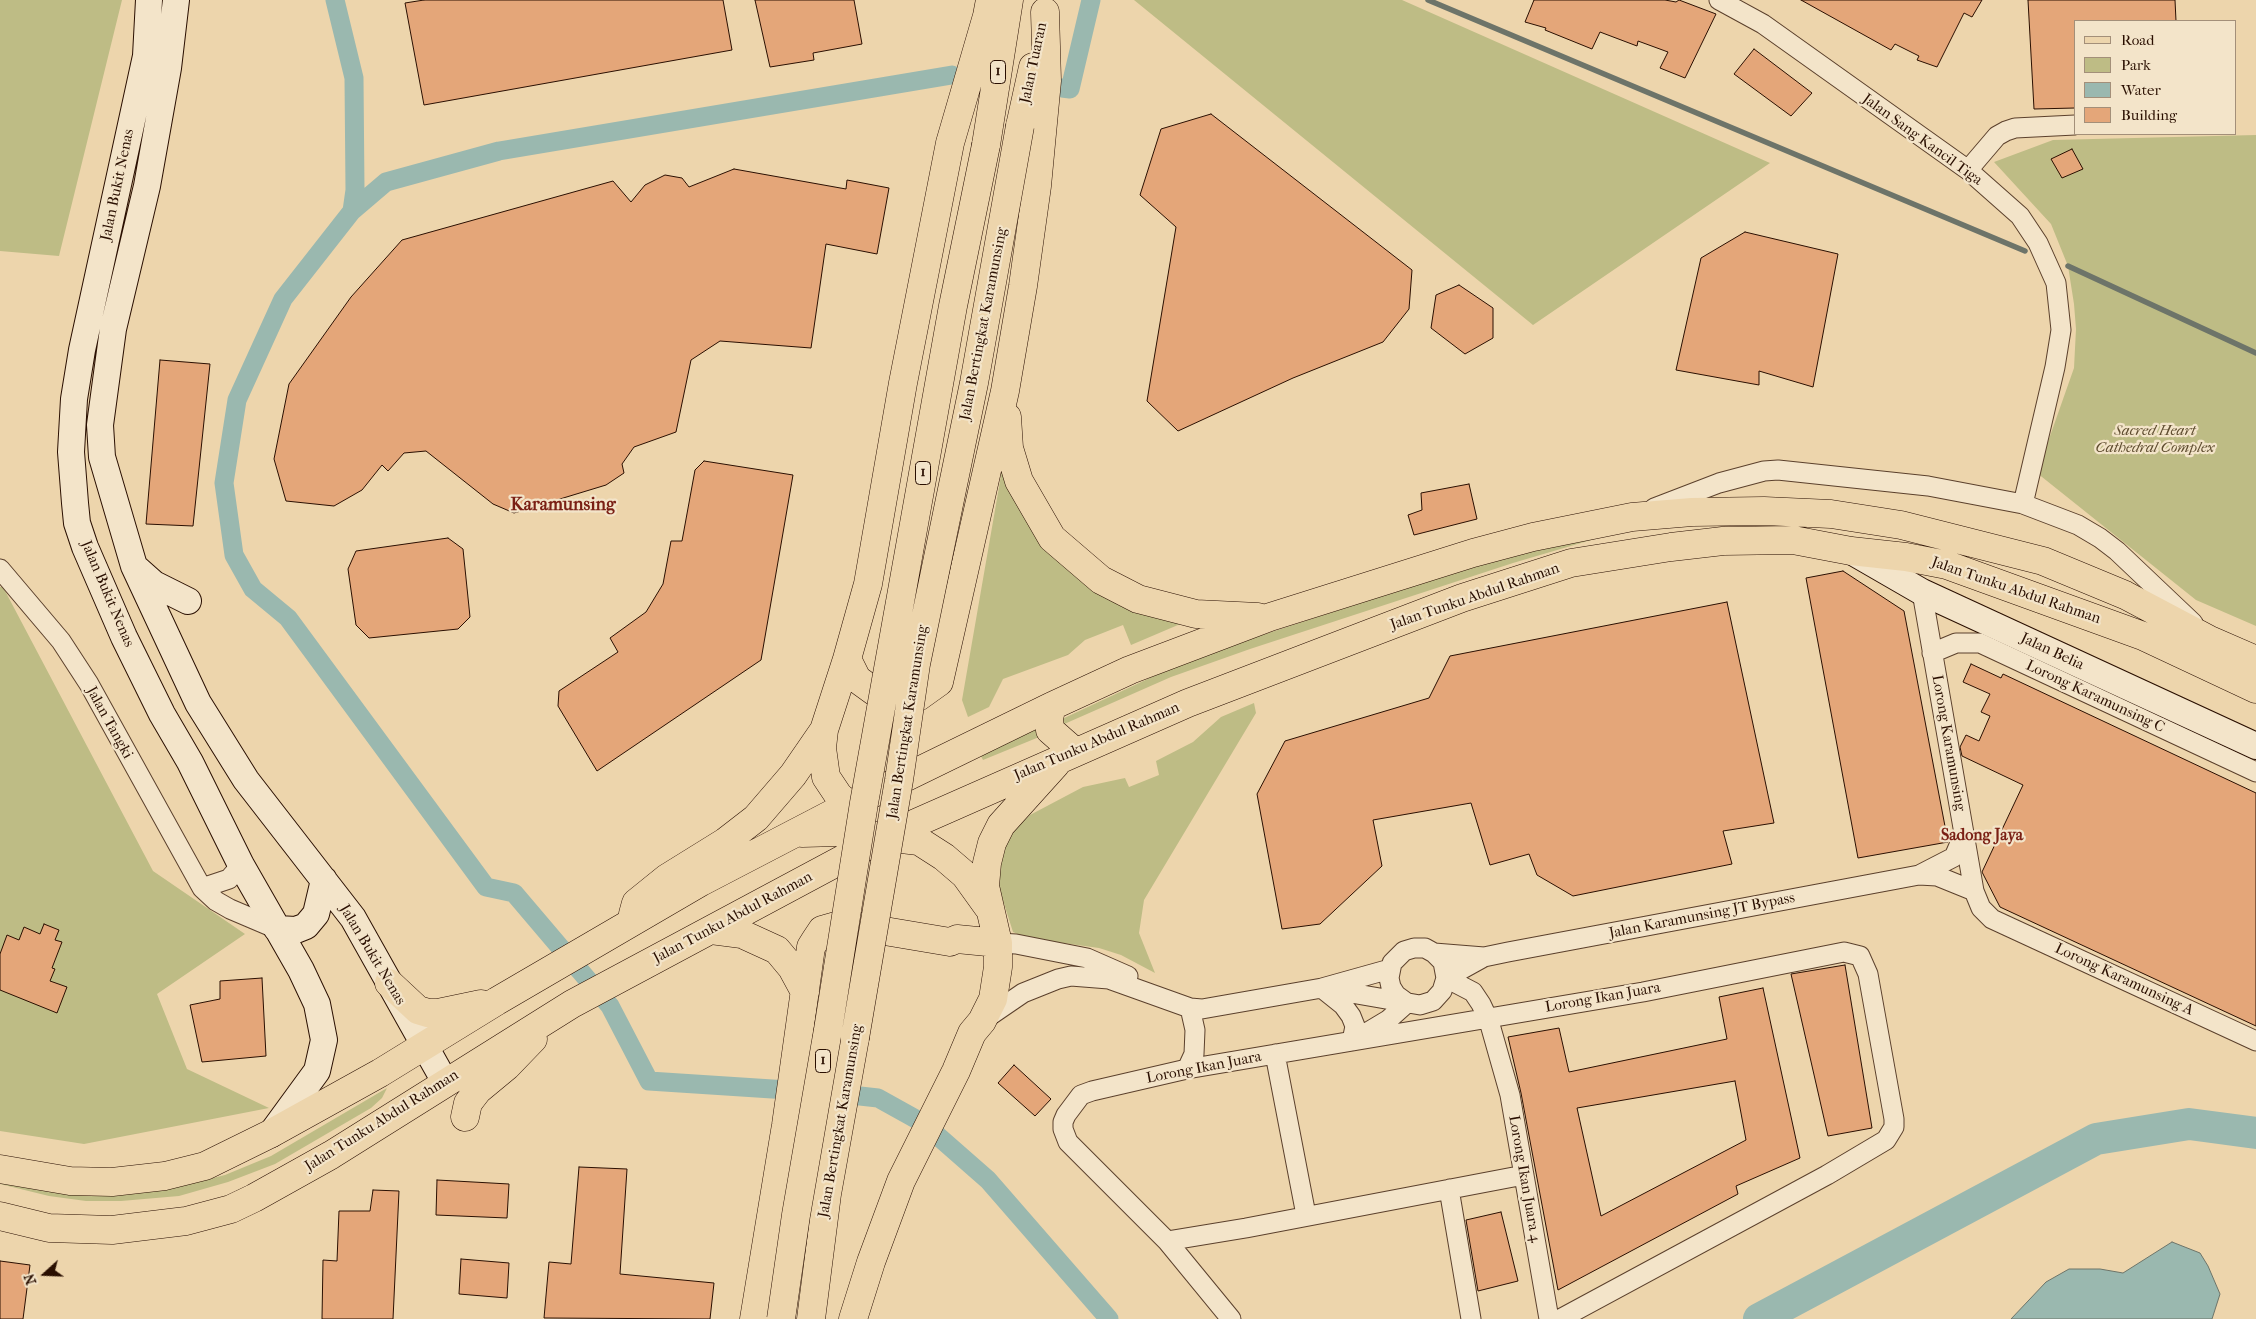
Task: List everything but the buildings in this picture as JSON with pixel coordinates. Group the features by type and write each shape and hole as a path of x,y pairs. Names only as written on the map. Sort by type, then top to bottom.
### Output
{"main road":[{"name":"Jalan Bukit Nenas","path":"149,0 146,56 82,350 74,399 71,452 77,523 133,654 162,714 190,762 241,865 302,970 317,1004 324,1040 317,1071 270,1134"},
{"name":"Jalan Bukit Nenas","path":"176,0 165,88 147,186 113,329 100,425 102,457 134,566 198,703 241,772 353,918 445,1082"},
{"path":"884,837 847,806 826,777 822,748 824,730 847,659 868,584 903,383 950,143 990,0"},
{"name":"Jalan Bertingkat Karamunsing","path":"781,1319 796,1214 828,1030 864,802 953,306 986,145 1009,0"},
{"path":"847,659 856,679 893,700 918,697 939,682 1005,391 1037,186 1047,82 1046,6"},
{"name":"Jalan Tuaran","path":"1020,126 1046,6"},
{"name":"Jalan Bertingkat Karamunsing","path":"811,1319 827,1194 899,780 916,664 974,383 1020,126"},
{"path":"1005,391 1009,448 1019,480 1052,538 1102,580 1138,599 1196,614 1270,617"},
{"name":"Jalan Tunku Abdul Rahman","path":"0,1169 70,1180 112,1182 165,1176 205,1166 270,1134 425,1047 498,1001 701,882 847,806 1052,706 1130,670 1270,617 1474,553 1533,537 1632,517 1692,512 1764,511 1831,514 1900,525 2043,561 2125,595 2210,640 2256,660"},
{"name":"Jalan Tunku Abdul Rahman","path":"0,1216 49,1228 112,1230 186,1221 231,1209 331,1155 572,1004 884,837 1188,703 1462,598 1571,563 1671,547 1723,541 1793,540 1906,557 1947,565 2143,636 2256,689"},
{"name":"Jalan Belia","path":"1851,550 1922,592 2256,746"},
{"path":"134,566 154,584 188,601"},
{"path":"158,620 145,635 144,643 160,685 173,709 190,762"},
{"path":"853,1319 871,1262 902,1181 956,1071 972,1033 982,1021 992,999 996,982 998,943 985,886 987,863 992,843 1001,825 1068,755 1050,730 1049,718 1052,706"},
{"path":"629,925 636,903 667,878 725,842 756,818 793,775 824,730"},
{"path":"797,833 840,832 919,841 944,857 965,874 989,909"},
{"path":"277,929 296,930 306,926 316,914 324,880"},
{"path":"754,1319 786,1126 811,947 822,930 843,924 950,942 957,939 998,943"},
{"path":"711,930 742,934 776,950 792,968 806,992"},
{"path":"950,942 954,949 974,956 996,982"},
{"path":"390,984 418,1010 428,1013 438,1014 498,1001"},
{"path":"465,1117 468,1103 478,1090 508,1066 528,1046 544,1020"}],"street":[{"name":"Jalan Sang Kancil Tiga","path":"1719,0 1763,24 1968,170 2020,216 2038,243 2056,283 2061,330 2055,367 2022,504"},
{"path":"1968,170 1997,136 2006,131 2015,128 2074,125"},
{"path":"1632,517 1719,483 1764,471 1778,470 1928,486 2022,504 2078,525 2118,551 2210,640"},
{"name":"Jalan Tangki","path":"0,569 61,641 89,684 202,888 216,901 230,909 277,929"},
{"name":"Lorong Karamunsing","path":"1922,592 1974,891 1981,908 1992,919"},
{"name":"Lorong Karamunsing C","path":"1932,653 1956,643 1980,643 2256,772"},
{"path":"1919,875 1954,857 1964,834"},
{"path":"202,888 229,879 241,865"},
{"path":"1919,875 1948,879 1974,891"},
{"name":"Jalan Karamunsing JT Bypass","path":"1446,978 1484,958 1919,875"},
{"name":"Lorong Karamunsing A","path":"1992,919 2256,1041"},
{"path":"998,943 1016,944 1087,958 1111,968 1186,1007 1195,1030 1194,1054 1187,1069"},
{"name":"Jalan Karamunsing JT Bypass","path":"1390,969 1396,958 1404,951 1419,948 1434,952 1484,958"},
{"path":"1322,988 1420,1005 1433,1001 1442,992 1446,978 1443,962 1434,952"},
{"name":"Lorong Ikan Juara","path":"1231,1319 1167,1241 1068,1142 1063,1129 1063,1122 1066,1115 1081,1096 1092,1091 1187,1069 1643,992 1844,952 1860,956 1868,974 1894,1119 1894,1127 1886,1140 1827,1175 1560,1319"},
{"path":"982,1021 1023,993 1058,979 1072,976 1110,979 1186,1007 1202,1009 1322,988 1390,969 1391,987 1396,995 1406,1003"},
{"name":"Lorong Ikan Juara 4","path":"1446,978 1473,992 1482,1004 1495,1041 1510,1095 1549,1319"},
{"path":"1322,988 1343,1005 1351,1016 1355,1026 1352,1041"},
{"path":"1352,1041 1388,1020 1406,1003"},
{"path":"1275,1054 1306,1215"},
{"path":"1167,1241 1246,1228 1306,1215 1524,1175"},
{"path":"1449,1189 1471,1319"}],"green space":[{"path":"0,0 122,0 59,256 0,251"},
{"path":"1134,0 1402,0 1770,163 1533,325"},
{"name":"Sacred Heart Cathedral Complex","path":"2256,135 2256,626 2196,600 2037,473 2074,368 2076,329 2074,304 2068,266 2051,224 1994,162 2053,140"},
{"path":"1003,464 1047,537 1185,622 1131,645 1123,625 1085,640 1068,655 1003,679 989,707 968,717 962,700"},
{"path":"1625,530 1513,563 1250,649 1171,677 1062,725 1060,720 1169,669 1247,640 1510,554"},
{"path":"0,587 3,587 153,871 245,934 157,994 187,1069 269,1108 84,1144 0,1131"},
{"path":"1254,703 1256,713 1144,900 1139,933 1155,973 1121,955 1099,948 1027,938 1013,932 999,888 1000,851 1011,832 1030,815 1083,787 1125,778 1129,787 1159,775 1156,761 1193,742 1221,717"},
{"path":"1041,727 1044,735 983,760 980,754"},
{"path":"387,1088 382,1098 371,1108 275,1164 228,1182 179,1196 121,1201 86,1201 49,1196 0,1184 0,1176 120,1194 177,1187 225,1175 271,1156"}],"water":[{"path":"2172,1242 2200,1253 2208,1266 2220,1294 2212,1319 2011,1319 2046,1282 2069,1269 2100,1269 2123,1273"}],"waterway":[{"path":"335,0 354,78 355,190 352,211"},
{"path":"1062,88 1070,89 1091,0"},
{"path":"1428,0 2025,251"},
{"path":"803,1091 649,1081 610,1006 514,893 486,887 288,618 253,589 234,555 224,483 237,400 283,299 352,211 386,182 499,151 952,75"},
{"path":"2068,266 2256,353"},
{"path":"833,1093 878,1098 923,1123 988,1180 1109,1319"},
{"path":"1759,1319 2096,1139 2189,1124 2256,1133"}],"district":[{"name":"Karamunsing","path":"563,506"},
{"name":"Sadong Jaya","path":"1982,836"}]}
